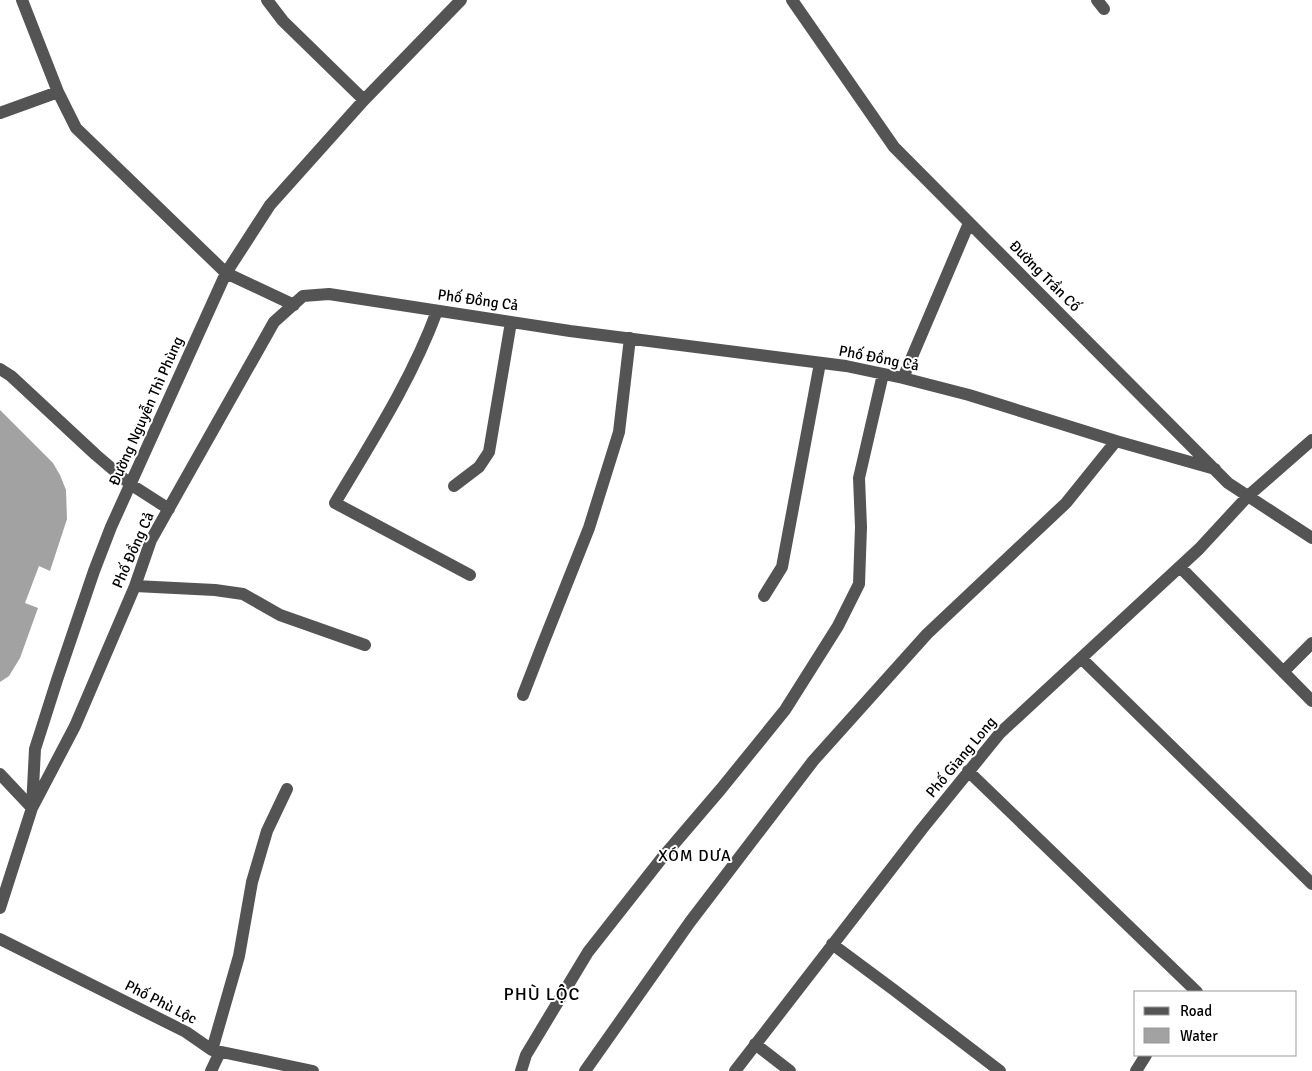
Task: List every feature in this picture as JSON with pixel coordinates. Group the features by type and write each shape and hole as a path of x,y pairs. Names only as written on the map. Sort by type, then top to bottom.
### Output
{"street":[{"path":"22,0 58,92 76,128 226,273 294,305"},
{"path":"268,0 283,21 364,100"},
{"name":"Đường Nguyễn Thì Phùng","path":"0,908 32,808 35,749 56,680 94,571 130,484 226,273 270,205 364,100 461,0"},
{"name":"Đường Trần Cố","path":"792,0 894,147 1228,483 1312,538"},
{"path":"0,113 58,92"},
{"path":"903,378 969,223"},
{"name":"Phố Đồng Cả","path":"32,808 75,726 135,586 151,540 274,322 303,296 330,294 511,322 820,363 883,374 969,395 1116,441 1215,469"},
{"path":"437,311 429,332 393,406 335,503 470,575"},
{"path":"454,486 479,467 489,452 511,322"},
{"path":"524,695 589,528 618,432 630,338"},
{"path":"764,596 782,567 820,363"},
{"path":"0,370 11,376 130,484 169,509"},
{"path":"521,1071 526,1055 588,952 662,858 721,790 785,710 838,626 859,584 861,527 859,478 883,374"},
{"name":"Phố Giang Long","path":"734,1071 922,829 1000,733 1199,549 1248,496 1312,440"},
{"path":"585,1071 690,922 812,761 927,634 1066,503 1116,441"},
{"path":"1180,567 1312,702"},
{"path":"135,586 215,590 243,594 280,615 365,645"},
{"path":"1283,672 1312,643"},
{"path":"1082,658 1312,884"},
{"path":"968,771 1196,991"},
{"path":"0,774 32,808"},
{"path":"211,1071 239,956 252,882 267,832 287,789"},
{"name":"Phố Phù Lộc","path":"0,939 186,1032 216,1051 313,1071"},
{"path":"832,944 1000,1071"},
{"path":"755,1044 790,1071"},
{"path":"1136,1071 1145,1056"}],"water":[{"path":"0,410 53,463 66,490 67,519 50,571 39,566 25,603 38,608 20,658 9,676 0,682"}],"district":[{"name":"XÓM DƯA","path":"695,856"},
{"name":"PHÙ LỘC","path":"542,994"}]}
